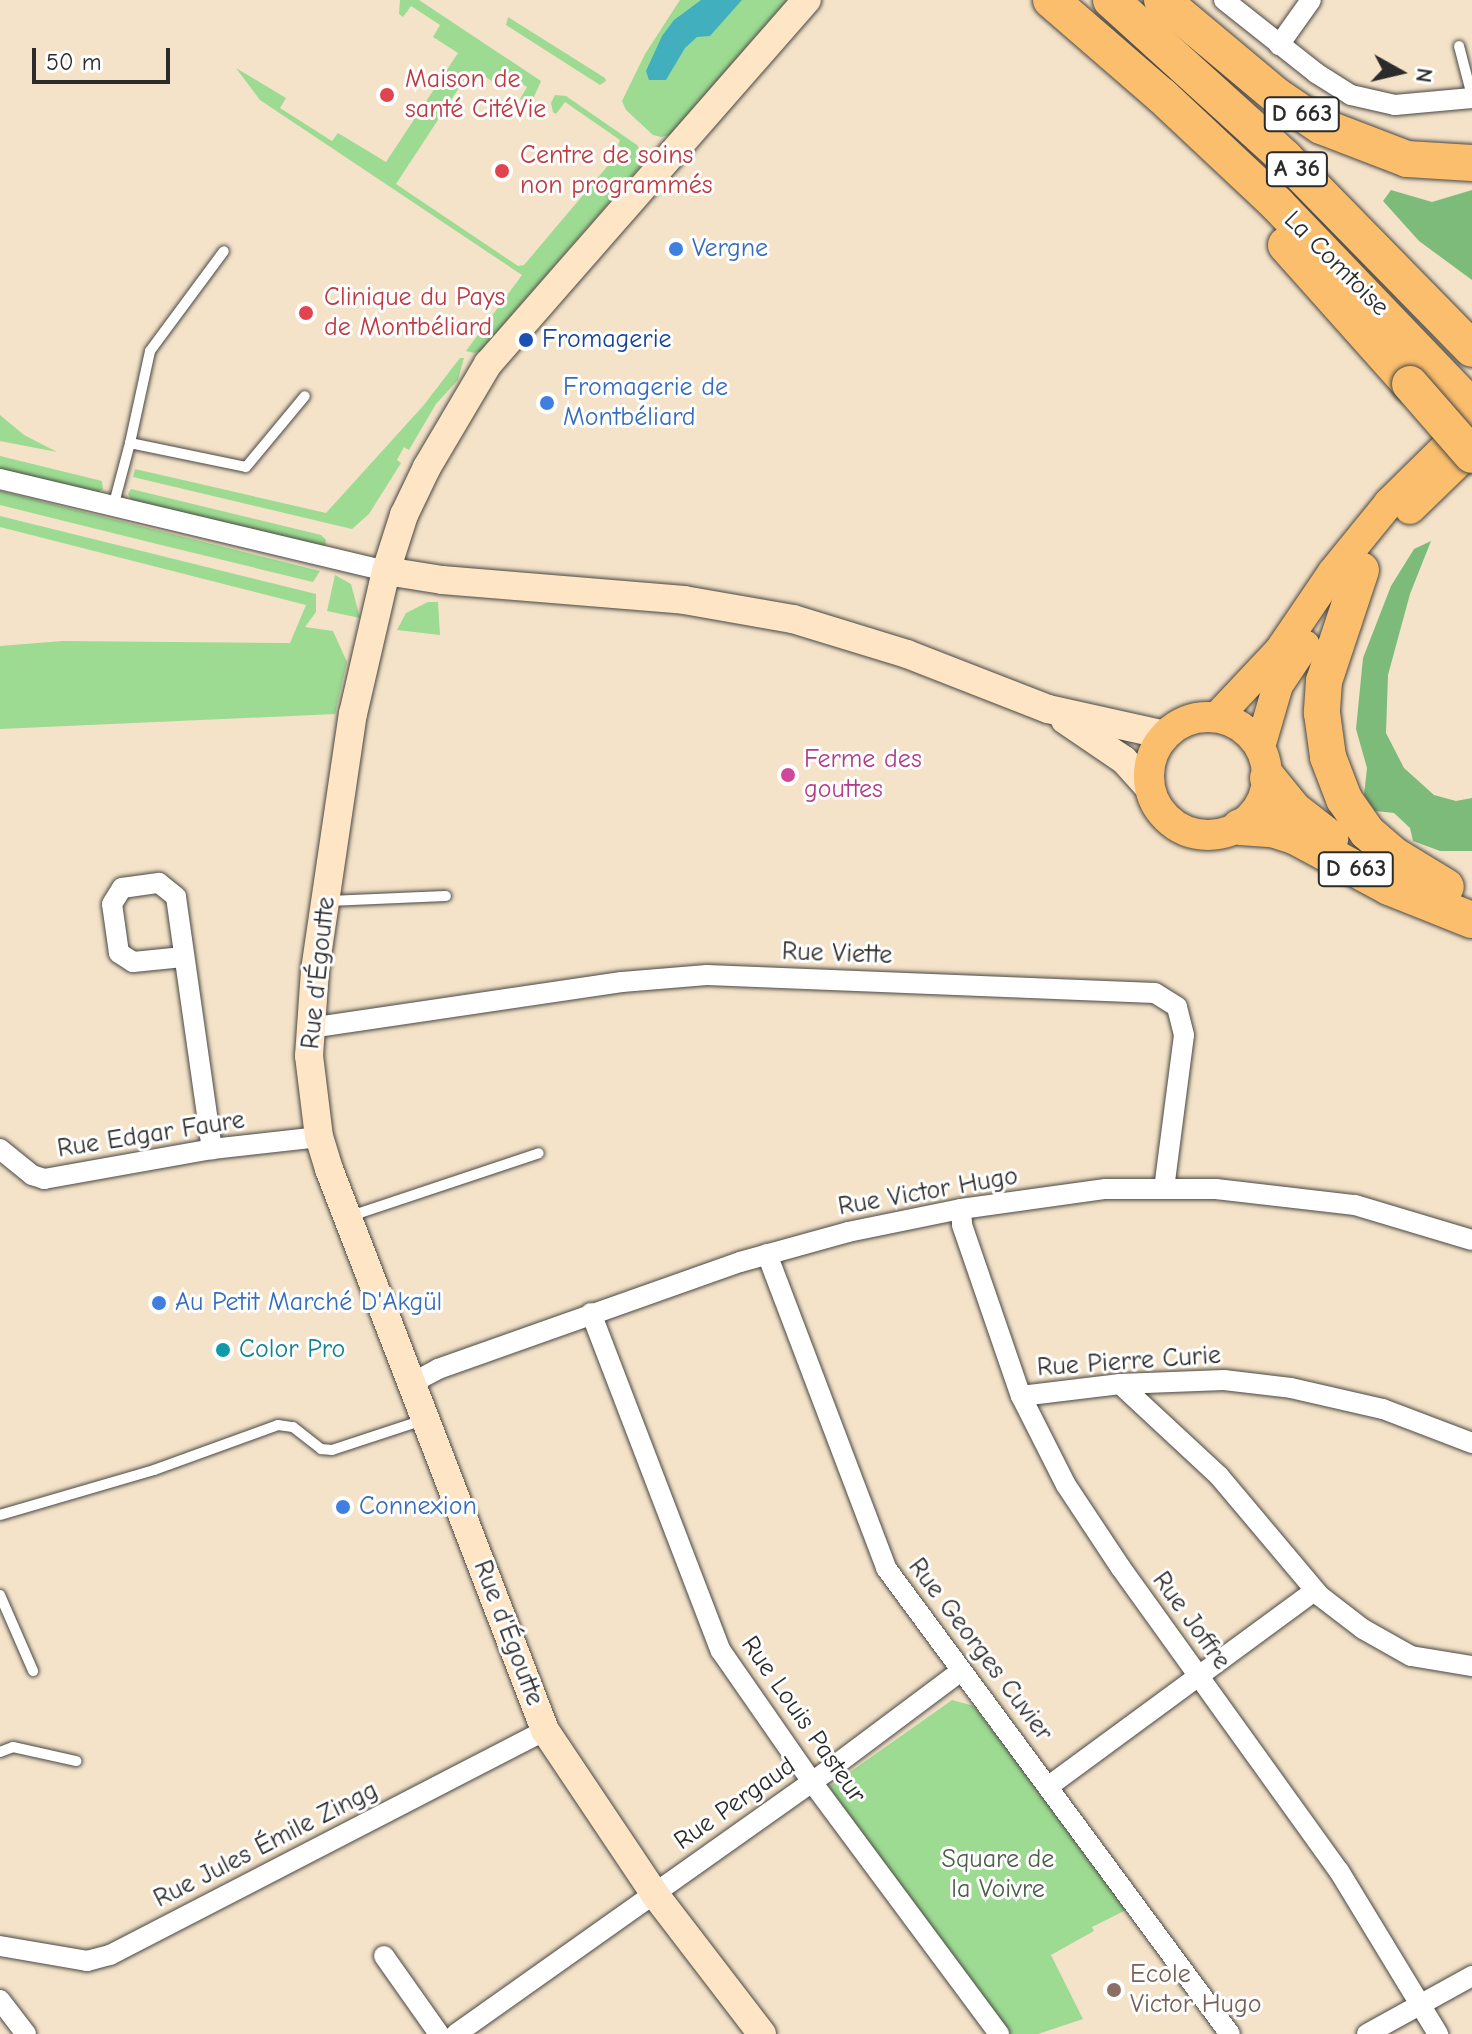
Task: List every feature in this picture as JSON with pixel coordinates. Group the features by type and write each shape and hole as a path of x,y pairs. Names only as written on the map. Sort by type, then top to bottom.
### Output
{"highway":[{"path":"1051,0 1083,27 1424,376 1472,452"},
{"name":"La Comtoise","path":"1111,0 1296,168 1472,349"},
{"name":"D 663","path":"1162,0 1277,96 1321,126 1407,159 1472,163"},
{"path":"1424,376 1472,407"},
{"path":"1361,570 1324,681 1322,713 1328,757 1344,799 1367,832 1392,854 1459,888"},
{"name":"D 663","path":"1264,762 1294,810 1336,842 1391,871 1459,888"},
{"name":"D 663","path":"1240,827 1272,829 1296,837 1389,887 1472,920"}],"main road":[{"name":"Rue d'Égoutte","path":"762,2034 654,1893 545,1730 319,1137 309,1056 326,901 353,714 386,571 399,528 427,467 488,364 807,0"},
{"path":"1217,717 1280,650 1333,572 1389,503 1472,421"},
{"path":"1264,762 1242,727 1217,717 1198,717 1180,723 1165,735 1154,751 1149,770 1150,789 1157,806 1169,821 1185,831 1203,836 1222,834 1240,827 1254,815 1263,800 1264,762 1278,685 1337,599 1405,514 1472,452"},
{"path":"386,571 442,580 684,600 793,619 907,654 1048,709 1165,735"},
{"path":"1048,709 1124,760 1150,789"}],"street":[{"path":"1224,0 1279,45 1351,95 1395,105 1472,97"},
{"path":"1279,45 1311,0"},
{"path":"0,479 386,571"},
{"path":"183,957 133,962 119,953 112,904 122,888 159,883 176,897 212,1149"},
{"name":"Rue Viette","path":"310,1028 622,982 707,975 1155,993 1177,1007 1184,1035 1164,1189"},
{"name":"Rue Edgar Faure","path":"0,1149 32,1175 44,1179 212,1149 319,1137"},
{"name":"Rue Victor Hugo","path":"412,1383 438,1369 591,1313 767,1254 848,1232 961,1209 1106,1189 1216,1189 1355,1205 1472,1240"},
{"name":"Rue Joffre","path":"961,1209 962,1225 1021,1396 1066,1485 1339,1871 1438,2034"},
{"name":"Rue Georges Cuvier","path":"767,1254 886,1568 1230,2034"},
{"name":"Rue Louis Pasteur","path":"591,1313 721,1651 812,1782 999,2034"},
{"name":"Rue Pierre Curie","path":"1021,1396 1120,1384 1224,1380 1291,1388 1383,1409 1472,1443"},
{"path":"1120,1384 1219,1476 1314,1591 1363,1629 1411,1656 1472,1666"},
{"path":"1049,1786 1314,1591"},
{"name":"Rue Pergaud","path":"456,2034 812,1782 961,1671"},
{"name":"Rue Jules Émile Zingg","path":"0,1946 87,1961 110,1955 545,1730"},
{"path":"384,1956 439,2034"},
{"path":"1367,2034 1472,1976"},
{"path":"0,2000 26,2034"}],"lane":[{"path":"1459,46 1472,97"},
{"path":"113,507 150,351 224,251"},
{"path":"130,443 246,467 305,396"},
{"path":"326,901 446,896"},
{"path":"348,1218 539,1153"},
{"path":"0,1515 154,1470 278,1425 293,1427 321,1449 332,1450 426,1419"},
{"path":"0,1595 33,1671"},
{"path":"0,1752 13,1747 76,1761"}],"green space":[{"path":"400,0 419,0 541,81 533,99 524,101 520,99 527,87 504,72 496,84 477,71 470,71 396,184 518,266 524,265 622,149 618,145 620,140 565,102 556,114 553,112 551,103 555,95 566,96 637,145 641,151 640,167 480,351 474,353 466,351 522,275 260,100 236,68 286,98 280,108 332,141 338,133 386,162 458,53 433,37 440,25 411,6 403,17 399,14"},
{"path":"680,0 787,0 670,135 661,137 653,135 626,110 622,101 645,54"},
{"path":"508,17 606,81 600,85 506,25"},
{"path":"1391,190 1432,202 1472,190 1472,280 1419,241 1383,201"},
{"path":"460,358 464,358 458,380 436,404 409,450 404,447 397,460 401,463 369,514 352,529 133,477 135,469 326,513 423,406"},
{"path":"0,415 24,435 57,452 0,441"},
{"path":"0,456 102,481 103,489 97,493 0,469"},
{"path":"131,489 321,535 326,540 325,549 132,501 128,494"},
{"path":"0,491 320,571 313,582 0,505"},
{"path":"0,516 316,594 316,612 305,627 333,631 347,662 335,714 0,729 0,646 63,641 290,643 306,605 0,527"},
{"path":"1431,541 1410,594 1388,675 1386,733 1404,768 1434,795 1456,801 1472,798 1472,851 1440,851 1413,841 1410,828 1394,813 1375,811 1364,795 1367,768 1356,729 1363,658 1391,586 1414,549"},
{"path":"335,575 351,584 360,618 327,611"},
{"path":"428,602 438,602 440,635 397,630 406,613"},
{"name":"Square de la Voivre","path":"952,1700 974,1706 1130,1908 1092,1927 1094,1931 1051,1955 1083,2019 1038,2034 1009,2034 829,1787"}],"water":[{"path":"701,0 742,0 710,36 697,37 685,48 666,80 649,80 646,71 662,36 674,20"}],"place":[{"name":"Maison de santé CitéVie","path":"387,95"},
{"name":"Centre de soins non programmés","path":"502,171"},
{"name":"Vergne","path":"676,249"},
{"name":"Clinique du Pays de Montbéliard","path":"306,313"},
{"name":"Fromagerie","path":"526,340"},
{"name":"Fromagerie de Montbéliard","path":"547,403"},
{"name":"Ferme des gouttes","path":"788,775"},
{"name":"Au Petit Marché D'Akgül","path":"159,1303"},
{"name":"Color Pro","path":"223,1350"},
{"name":"Connexion","path":"343,1507"},
{"name":"Ecole Victor Hugo","path":"1114,1990"}]}
